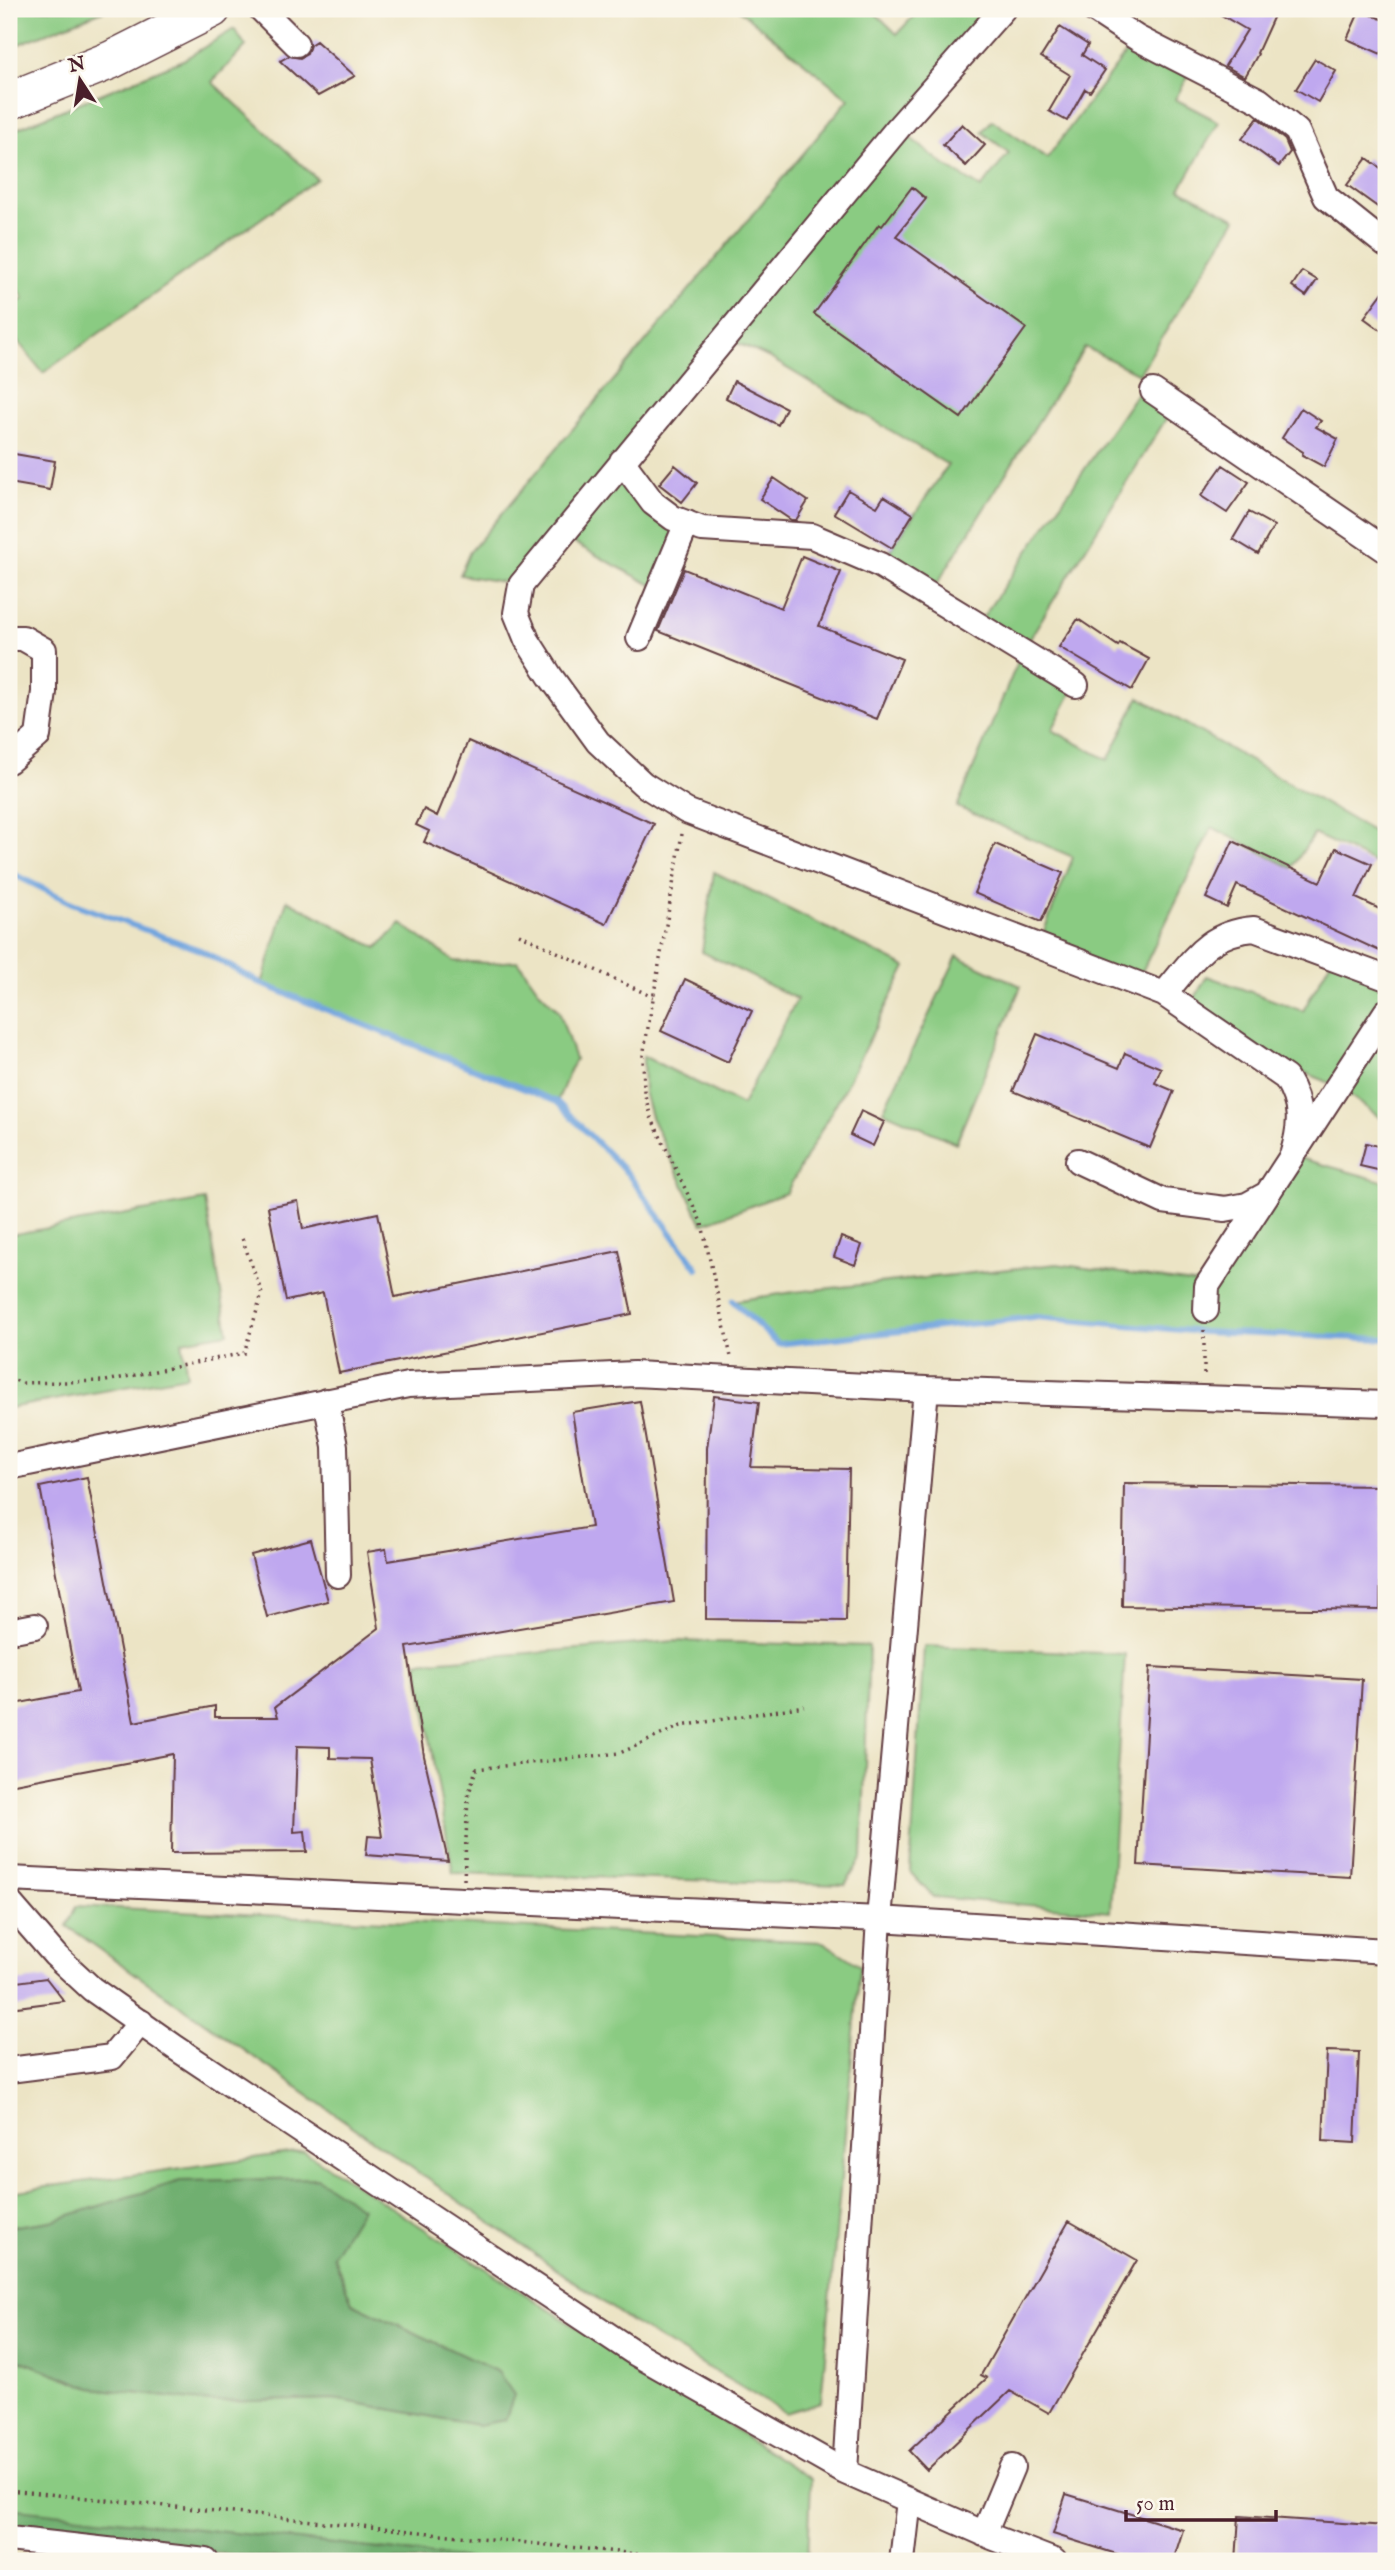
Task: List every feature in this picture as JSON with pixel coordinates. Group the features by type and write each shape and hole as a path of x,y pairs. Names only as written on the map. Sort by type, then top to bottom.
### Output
{"highway":[{"path":"9,101 111,60 212,9"}],"street":[{"path":"261,9 296,44"},
{"path":"1003,9 890,139 521,585 516,613 527,640 550,677 598,742 643,784 686,811 1164,994 1286,1078 1296,1094 1300,1115 1292,1156"},
{"path":"1093,9 1137,38 1260,102 1297,131 1326,197 1386,244"},
{"path":"1153,391 1386,550"},
{"path":"622,461 653,503 673,518 702,528 812,536 880,565 1076,685"},
{"path":"639,638 687,523"},
{"path":"9,638 23,638 44,650 44,691 38,736 9,761"},
{"path":"1164,994 1209,942 1234,931 1254,929 1386,978"},
{"path":"1206,1310 1208,1286 1386,1012"},
{"path":"1078,1161 1163,1201 1225,1209 1247,1205 1267,1194"},
{"path":"9,1467 408,1385 634,1374 926,1389 1386,1404"},
{"path":"845,2472 878,1919 926,1389"},
{"path":"326,1401 335,1446 338,1575"},
{"path":"9,1631 36,1626"},
{"path":"9,1879 878,1919 1386,1951"},
{"path":"9,1902 55,1955 92,1989 176,2048 635,2353 845,2472 984,2534 1054,2561"},
{"path":"9,2070 112,2057 141,2022"},
{"path":"984,2534 1012,2467"},
{"path":"902,2561 909,2501"},
{"path":"9,2539 206,2561"}],"path":[{"path":"686,811 643,1056 644,1092 652,1117 702,1224 735,1379"},
{"path":"519,934 653,997"},
{"path":"9,1378 23,1383 106,1381 244,1353 262,1294 242,1238"},
{"path":"1204,1398 1203,1332 1206,1310"},
{"path":"464,1900 468,1797 476,1769 620,1753 681,1727 804,1706"},
{"path":"9,2490 705,2561"}],"green space":[{"path":"9,9 108,9 9,48"},
{"path":"738,9 871,9 897,34 920,9 1003,9 898,128 942,163 981,188 1009,153 982,132 992,120 1047,158 1137,38 1194,67 1175,99 1219,122 1180,189 1236,219 1139,374 1085,347 930,595 880,565 948,465 770,358 724,337 623,461 687,523 659,589 561,536 521,585 460,575 469,553 849,99"},
{"path":"234,29 246,46 212,82 317,179 43,373 9,330 9,307 24,299 9,274 9,132 183,60"},
{"path":"1144,383 1174,406 1022,651 1076,685 1052,730 1108,760 1139,697 1386,839 1386,842 1377,864 1314,834 1292,868 1212,827 1136,984 1038,946 1073,857 957,807 1022,652 978,624"},
{"path":"714,872 906,967 843,1091 786,1193 702,1224 651,1117 644,1092 643,1056 742,1105 797,999 702,952"},
{"path":"287,900 377,948 401,924 454,961 518,961 540,992 559,1011 575,1059 557,1102 262,984"},
{"path":"957,956 1021,986 956,1143 883,1111"},
{"path":"1332,958 1386,978 1386,1122 1337,1086 1237,1044 1188,1010 1207,976 1303,1011"},
{"path":"1292,1156 1386,1182 1386,1339 1203,1332 1036,1317 778,1344 733,1301 1057,1264 1207,1285"},
{"path":"205,1200 228,1333 182,1341 187,1376 9,1408 9,1235"},
{"path":"675,1641 869,1646 862,1858 845,1885 453,1873 417,1662"},
{"path":"924,1646 1125,1654 1110,1912 933,1897 910,1872"},
{"path":"76,1906 823,1942 860,1966 821,2402 785,2413 633,2323 67,1926"},
{"path":"304,2151 811,2479 808,2561 485,2561 9,2509 9,2356 92,2388 210,2402 334,2399 478,2425 498,2372 352,2303 333,2255 51,2221 9,2227 9,2192"},
{"path":"317,2178 362,2208 333,2255 352,2303 498,2372 514,2395 505,2420 478,2425 334,2399 210,2402 92,2388 9,2356 9,2227 51,2221 180,2181"},
{"path":"9,2508 487,2561 299,2561 9,2534"}],"building":[{"path":"1211,9 1277,9 1245,77 1225,66 1247,30"},
{"path":"1360,10 1386,21 1386,43 1381,54 1347,39"},
{"path":"1060,27 1088,45 1082,55 1105,70 1090,92 1085,89 1067,121 1049,111 1070,75 1041,57"},
{"path":"316,41 355,76 318,96 280,61 289,56 300,58 307,54 310,45"},
{"path":"1315,59 1336,71 1318,102 1296,89"},
{"path":"1258,118 1285,140 1290,152 1279,166 1242,139"},
{"path":"962,124 985,145 966,166 943,145"},
{"path":"1367,158 1386,172 1386,213 1347,185"},
{"path":"912,187 926,199 896,236 1026,328 961,418 814,314 879,224 882,226"},
{"path":"1302,271 1317,280 1306,296 1292,286"},
{"path":"1386,288 1386,334 1364,318"},
{"path":"734,381 786,408 778,425 726,398"},
{"path":"1301,408 1321,421 1316,427 1338,439 1324,467 1302,455 1303,452 1282,438"},
{"path":"9,453 55,461 50,490 9,483"},
{"path":"675,465 697,483 682,502 659,484"},
{"path":"1223,465 1249,482 1227,513 1201,496"},
{"path":"774,478 808,501 796,520 791,520 760,499"},
{"path":"848,490 877,507 884,496 913,514 892,548 834,513"},
{"path":"1249,512 1274,526 1258,554 1233,539"},
{"path":"802,556 841,572 819,626 902,659 877,719 658,631 684,569 781,608"},
{"path":"1078,619 1118,646 1120,643 1149,659 1132,690 1059,647"},
{"path":"468,741 654,824 606,924 424,842 429,831 416,825 424,809 437,816"},
{"path":"1233,841 1320,882 1336,848 1372,864 1356,898 1386,912 1386,954 1237,885 1227,908 1206,898"},
{"path":"995,844 1063,873 1041,922 974,893"},
{"path":"685,979 752,1011 728,1062 661,1031"},
{"path":"1037,1034 1119,1068 1125,1053 1161,1068 1155,1083 1174,1091 1150,1148 1013,1091"},
{"path":"861,1111 884,1122 873,1146 850,1135"},
{"path":"1366,1143 1386,1148 1386,1172 1360,1166"},
{"path":"298,1201 303,1229 378,1213 395,1297 619,1251 632,1314 339,1373 323,1293 286,1301 268,1207"},
{"path":"841,1237 862,1245 855,1265 834,1257"},
{"path":"714,1396 759,1402 751,1467 849,1469 846,1621 706,1619 707,1448"},
{"path":"640,1401 674,1602 407,1647 424,1756 448,1861 366,1855 368,1836 382,1837 370,1759 330,1758 330,1747 297,1746 294,1832 305,1831 307,1852 171,1853 173,1754 9,1785 9,1705 78,1692 40,1487 87,1477 134,1722 215,1706 215,1717 278,1717 275,1707 379,1628 367,1552 386,1549 388,1561 591,1527 572,1412"},
{"path":"1124,1483 1382,1486 1380,1610 1122,1606"},
{"path":"311,1539 328,1601 267,1617 251,1555"},
{"path":"1150,1667 1362,1679 1350,1877 1138,1865"},
{"path":"46,1978 64,2001 9,2008 9,1983"},
{"path":"1327,2051 1359,2052 1355,2143 1323,2141"},
{"path":"1069,2221 1137,2260 1049,2413 1010,2391 927,2470 909,2451 987,2378 981,2375"},
{"path":"1066,2494 1183,2530 1173,2561 1139,2561 1053,2534"},
{"path":"1239,2516 1386,2526 1386,2561 1236,2561"}],"waterway":[{"path":"9,872 72,903 200,950 262,984 557,1102 628,1174 697,1268"},
{"path":"733,1301 778,1344 1036,1317 1203,1332 1386,1339"}]}
